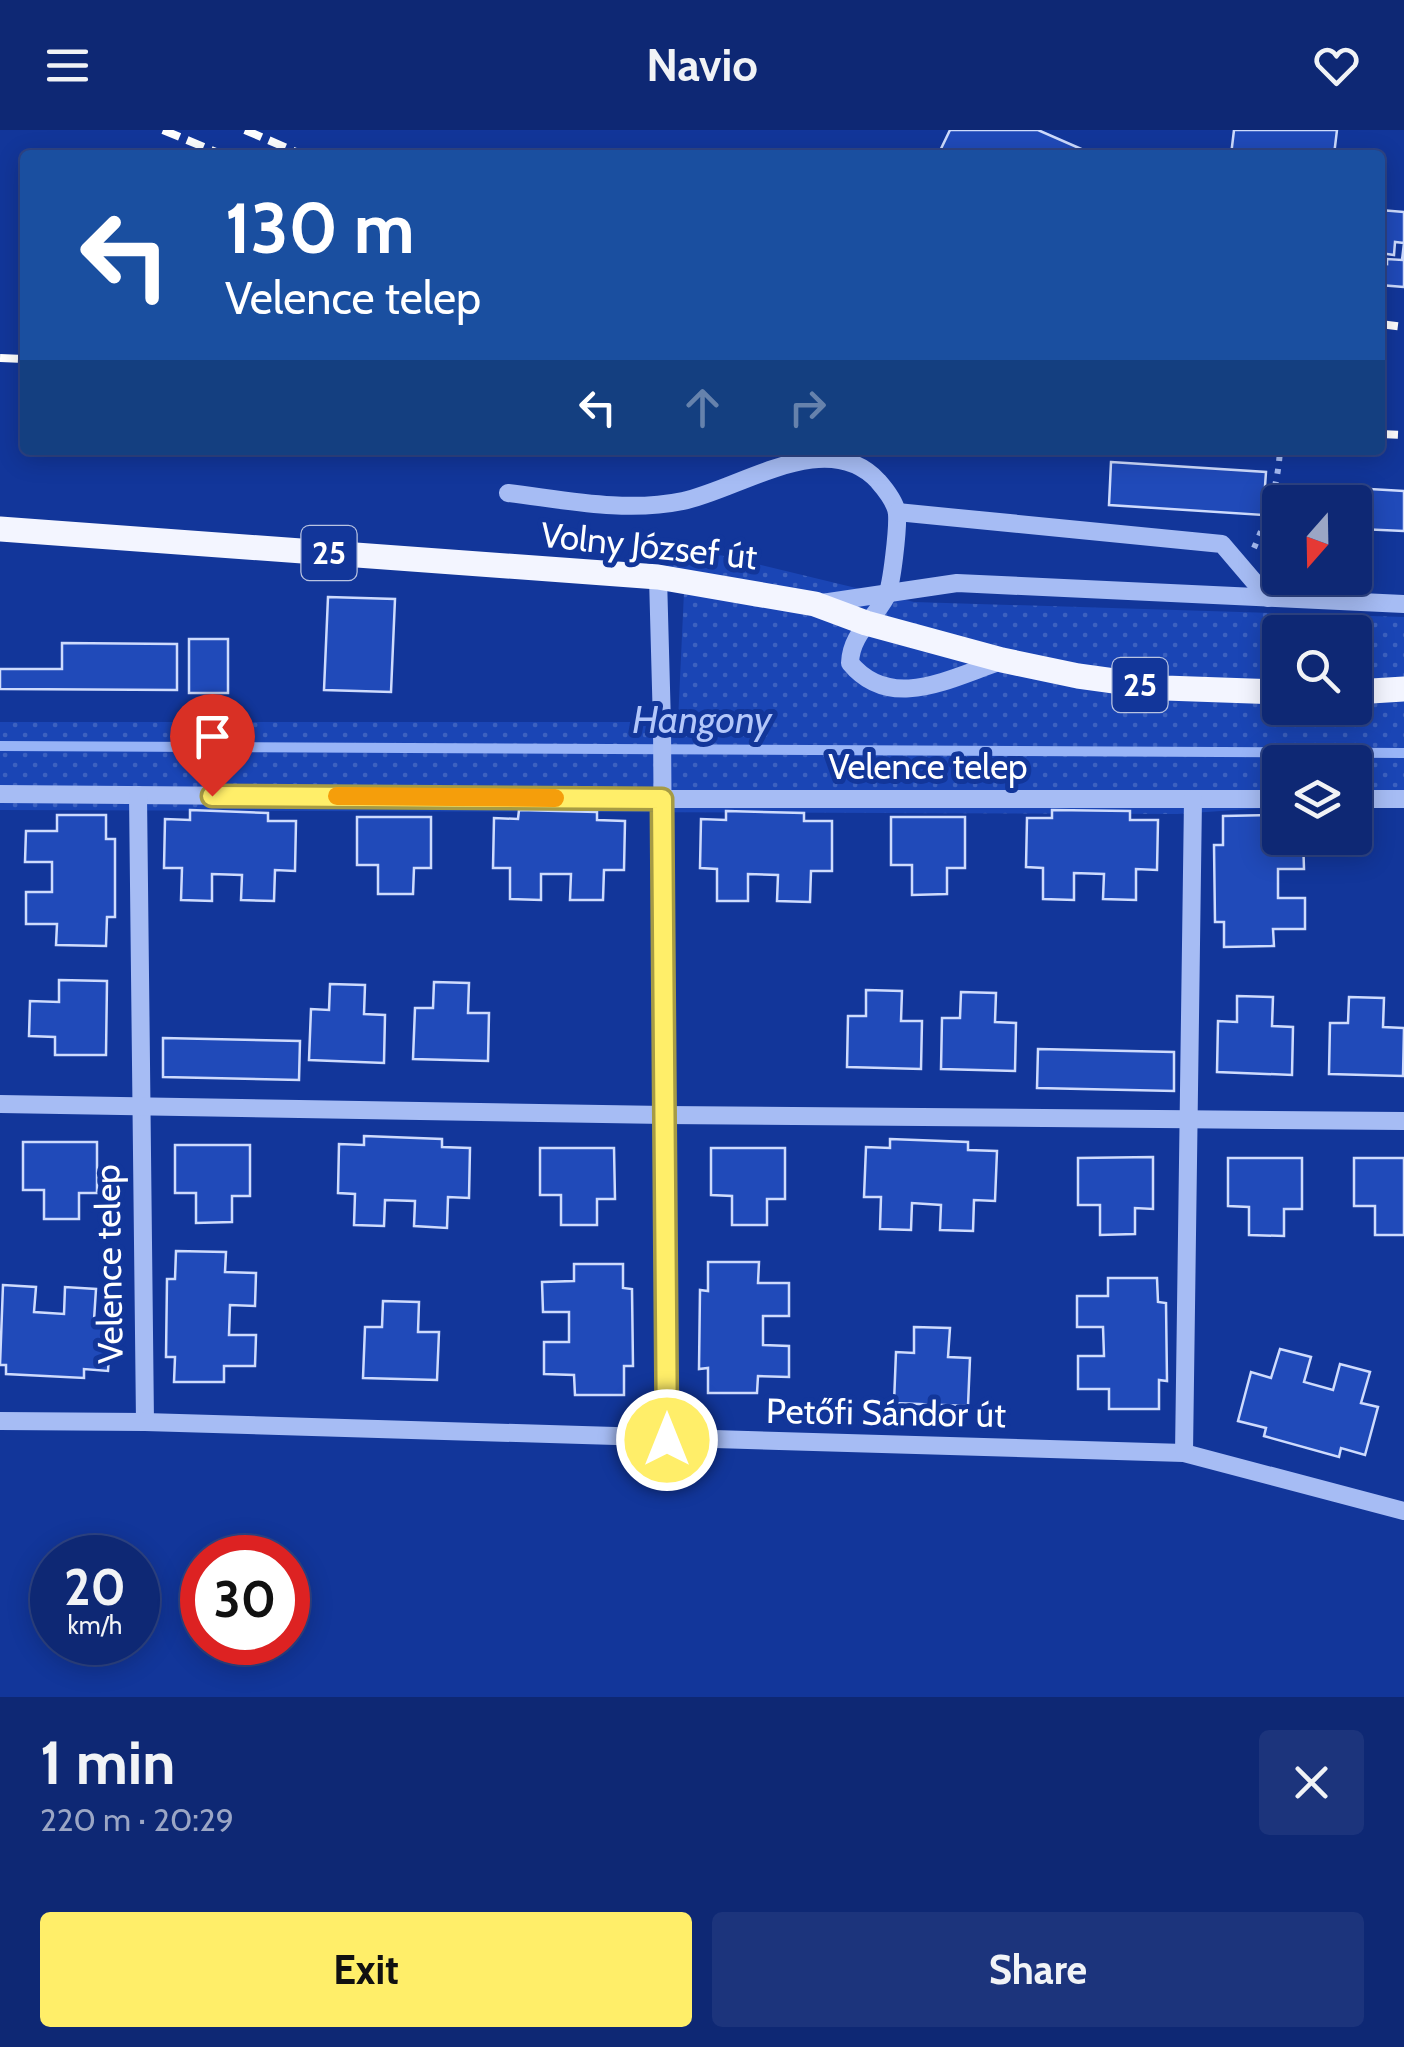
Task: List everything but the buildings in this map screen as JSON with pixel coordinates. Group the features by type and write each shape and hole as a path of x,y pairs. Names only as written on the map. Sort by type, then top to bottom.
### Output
{"main road":[{"name":"Volny József út","path":"0,529 658,577 815,604 866,623 1002,660 1121,683 1262,691"},
{"path":"1372,691 1404,690"}],"street":[{"path":"508,494 623,507 685,501 801,461 840,460 866,469 883,487 897,512 888,595 850,647 850,663 861,676 879,687 907,690 1002,660"},
{"path":"897,512 1222,544 1268,598"},
{"path":"658,577 667,1440"},
{"path":"815,604 957,582 1404,604"},
{"name":"Velence telep","path":"0,794 1262,799"},
{"name":"Velence telep","path":"138,795 144,1422"},
{"path":"1372,799 1404,798"},
{"path":"1184,1453 1193,799"},
{"path":"0,1104 1190,1122 1404,1121"},
{"name":"Petőfi Sándor út","path":"0,1420 1184,1453 1404,1511"}],"path":[{"path":"1268,598 1249,561 1268,516 1280,455"}],"shaded area":[{"path":"650,538 914,602 1339,615 1262,615 1262,725 1372,725 1372,616 1404,617 1404,797 1372,800 1372,745 1262,745 1262,808 1177,814 0,810 0,722 678,722 684,592"}],"waterway":[{"name":"Hangony","path":"0,746 1404,753"}],"railway":[{"path":"163,130 211,150"},
{"path":"245,130 291,150"},
{"path":"1385,325 1404,327"},
{"path":"0,358 20,359"},
{"path":"1385,434 1404,435"}],"slow traffic":[{"path":"337,796 555,798"}],"route":[{"path":"212,796 662,799 667,1440"}]}
